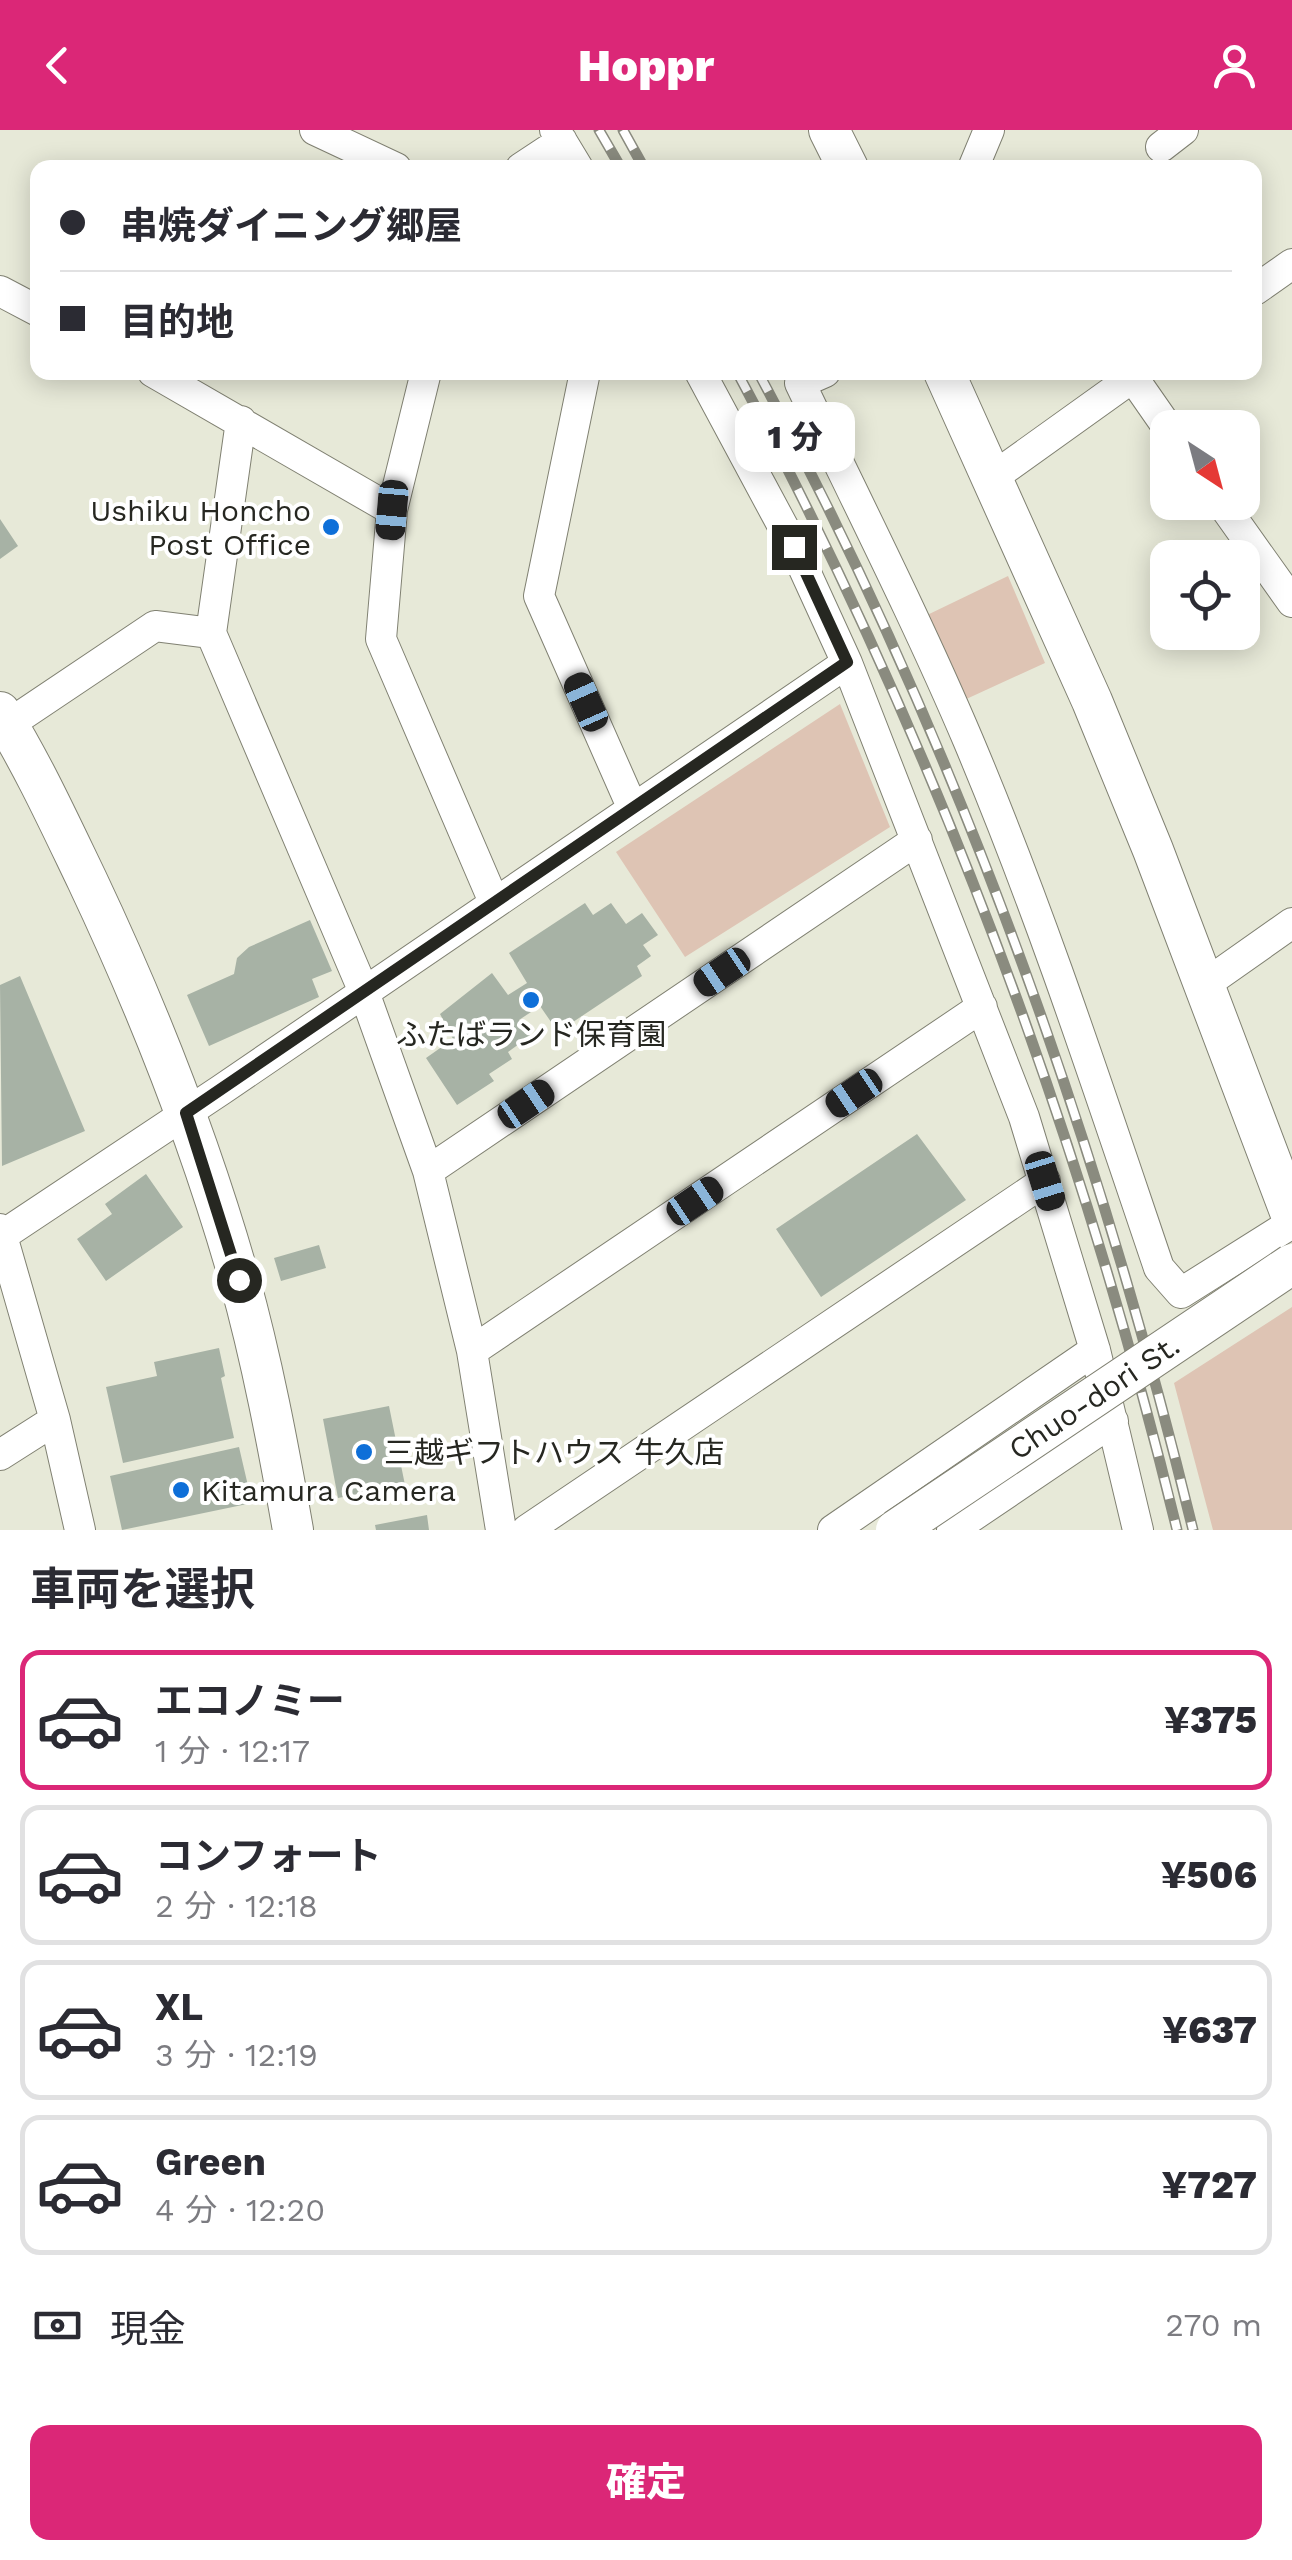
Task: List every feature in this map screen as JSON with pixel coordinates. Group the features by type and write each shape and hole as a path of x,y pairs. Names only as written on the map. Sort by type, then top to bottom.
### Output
{"street":[{"path":"315,130 379,160"},
{"path":"829,130 844,160"},
{"path":"977,160 989,130"},
{"path":"537,160 565,146"},
{"path":"1262,285 1292,264"},
{"path":"0,291 30,307"},
{"path":"167,380 392,510"},
{"path":"424,380 392,510 381,639 494,902"},
{"path":"583,380 539,596 633,809"},
{"path":"704,380 794,547 847,662 982,1007 1045,1181 1095,1350 1138,1530"},
{"path":"809,380 800,384 967,738 1002,823 1062,980 1158,1268 1181,1293 1292,1220 1092,702 948,380"},
{"path":"992,478 1126,380"},
{"path":"1138,380 1157,410"},
{"path":"241,421 211,633 364,992 428,1171 472,1352 501,1530"},
{"path":"1234,520 1292,602"},
{"path":"211,633 155,626 3,722 50,803 134,978 186,1113 239,1280 274,1424 293,1530"},
{"path":"80,1530 55,1420 1,1234 186,1113 847,662"},
{"path":"428,1171 918,840"},
{"path":"1204,985 1292,923"},
{"path":"472,1352 982,1007"},
{"path":"526,1530 1045,1181"},
{"name":"Chuo-dori St.","path":"896,1530 1292,1264"},
{"path":"832,1530 1095,1350"},
{"path":"0,1456 55,1420"},
{"path":"952,1530 1113,1420"}],"shaded area":[{"path":"1008,576 1045,663 962,701 923,617"},
{"path":"840,704 890,827 685,957 616,852"},
{"path":"1292,1307 1292,1530 1213,1530 1174,1383"}],"building":[{"path":"0,519 18,546 0,559"},
{"name":"ふたばランド保育園","path":"585,903 593,915 611,903 626,924 642,913 658,935 643,945 651,956 637,966 642,976 558,1032 540,1006 519,1020 530,1036 508,1052 512,1059 489,1074 494,1081 457,1105 426,1058 453,1039 440,1014 492,973 508,995 527,983 509,953"},
{"path":"310,920 332,971 312,979 319,997 209,1046 187,995 234,974 237,958 249,947"},
{"path":"20,976 85,1131 2,1166 0,985"},
{"path":"917,1134 966,1200 821,1297 776,1229"},
{"path":"146,1174 183,1227 106,1281 77,1239 112,1214 105,1204"},
{"path":"319,1245 326,1268 281,1281 274,1258"},
{"path":"219,1348 234,1438 123,1463 106,1387 157,1376 154,1362"},
{"name":"三越ギフトハウス 牛久店","path":"389,1406 405,1485 338,1498 323,1419"},
{"name":"Kitamura Camera","path":"239,1447 252,1503 122,1530 110,1476"},
{"path":"427,1515 429,1530 376,1530 375,1525"}],"railway":[{"path":"599,130 616,160"},
{"path":"623,130 640,160"},
{"path":"741,380 875,651 994,937 1094,1231 1177,1530"},
{"path":"762,380 895,651 1013,937 1111,1231 1193,1530"}],"place":[{"name":"Ushiku Honcho Post Office","path":"331,527"},
{"name":"ふたばランド保育園","path":"531,1000"},
{"name":"三越ギフトハウス 牛久店","path":"364,1452"},
{"name":"Kitamura Camera","path":"181,1490"}],"route":[{"path":"239,1280 186,1113 847,662 794,547"}]}
